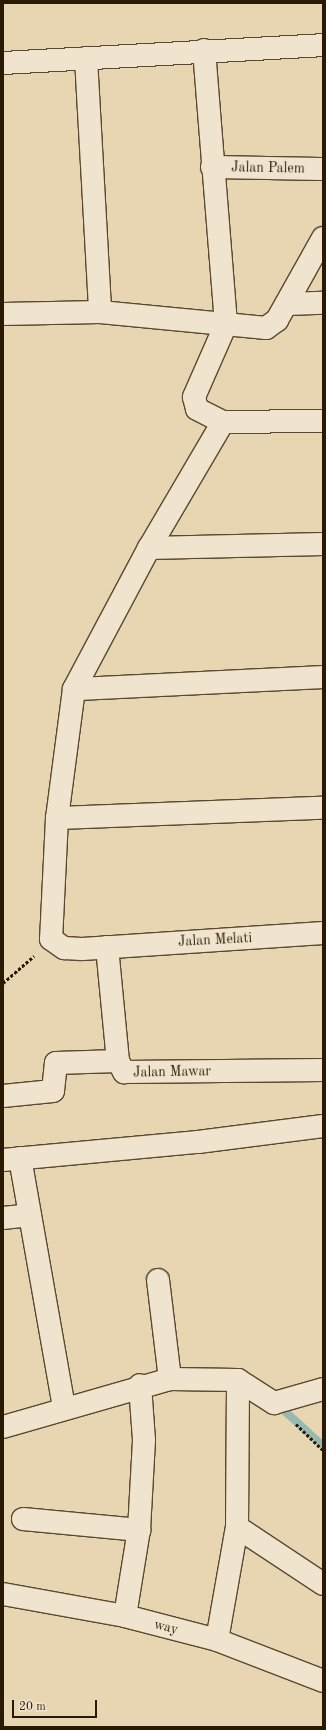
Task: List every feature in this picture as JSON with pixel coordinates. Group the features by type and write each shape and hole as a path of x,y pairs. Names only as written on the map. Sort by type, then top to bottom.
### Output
{"street":[{"path":"3,63 204,50 323,45"},
{"path":"204,50 212,167 226,324 194,397 200,412 223,422 323,421"},
{"path":"86,58 100,312"},
{"name":"Jalan Palem","path":"212,167 323,170"},
{"path":"3,314 100,312 266,328 277,320 323,238"},
{"path":"287,304 323,303"},
{"path":"51,939 57,818 74,689 150,548 223,422"},
{"path":"150,548 323,544"},
{"path":"74,689 323,677"},
{"path":"57,818 323,808"},
{"name":"Jalan Melati","path":"51,939 64,948 107,947 323,933"},
{"name":"Jalan Mawar","path":"107,947 118,1061 122,1070 127,1072 323,1070"},
{"path":"3,1096 53,1091 56,1087 54,1069 56,1063 118,1061"},
{"path":"64,1408 30,1215 11,1159 198,1142 323,1126"},
{"path":"3,1218 30,1215"},
{"path":"158,1280 170,1379"},
{"path":"3,1427 140,1385 170,1379 238,1380 274,1404 323,1389"},
{"path":"216,1640 237,1527 238,1380"},
{"path":"125,1616 139,1530 144,1440 140,1385"},
{"path":"23,1519 139,1530"},
{"path":"237,1527 323,1584"},
{"name":"way","path":"3,1594 125,1616 216,1640 323,1681"}],"path":[{"path":"3,983 11,979 51,939"},
{"path":"274,1404 323,1450"}],"waterway":[{"path":"278,1405 323,1446"}]}
